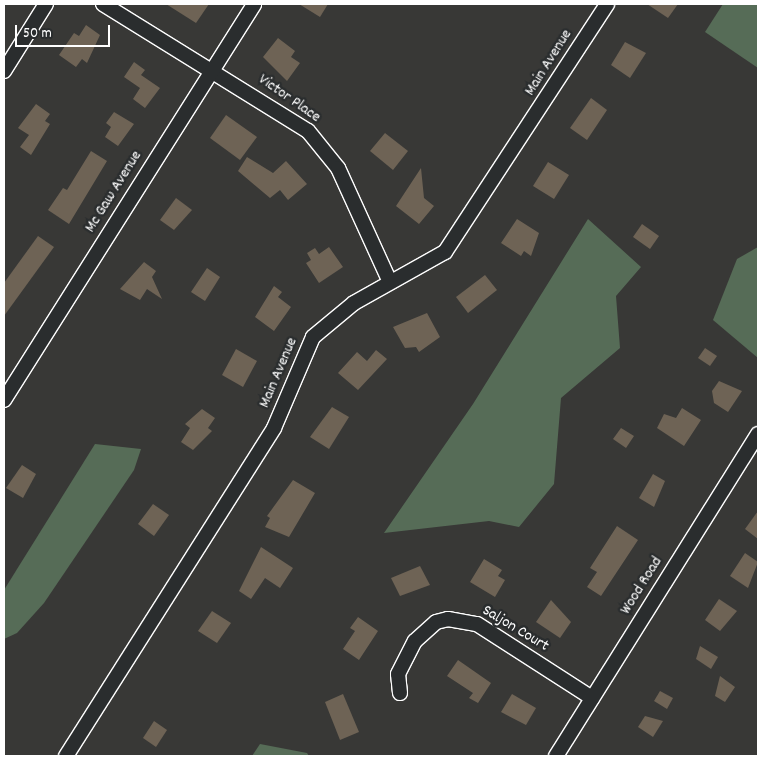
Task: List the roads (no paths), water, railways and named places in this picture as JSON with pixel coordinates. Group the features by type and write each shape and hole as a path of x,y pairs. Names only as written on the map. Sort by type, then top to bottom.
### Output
{"street":[{"path":"4,71 46,4"},
{"name":"Victor Place","path":"103,4 289,116 325,149 390,282"},
{"name":"Mc Gaw Avenue","path":"5,396 254,4"},
{"name":"Main Avenue","path":"66,756 274,428 313,337 348,308 390,282 426,267 462,232 607,4"},
{"name":"Wood Road","path":"556,756 758,434"},
{"name":"Saljon Court","path":"400,693 398,674 415,641 436,622 448,619 477,624 592,698"}]}
